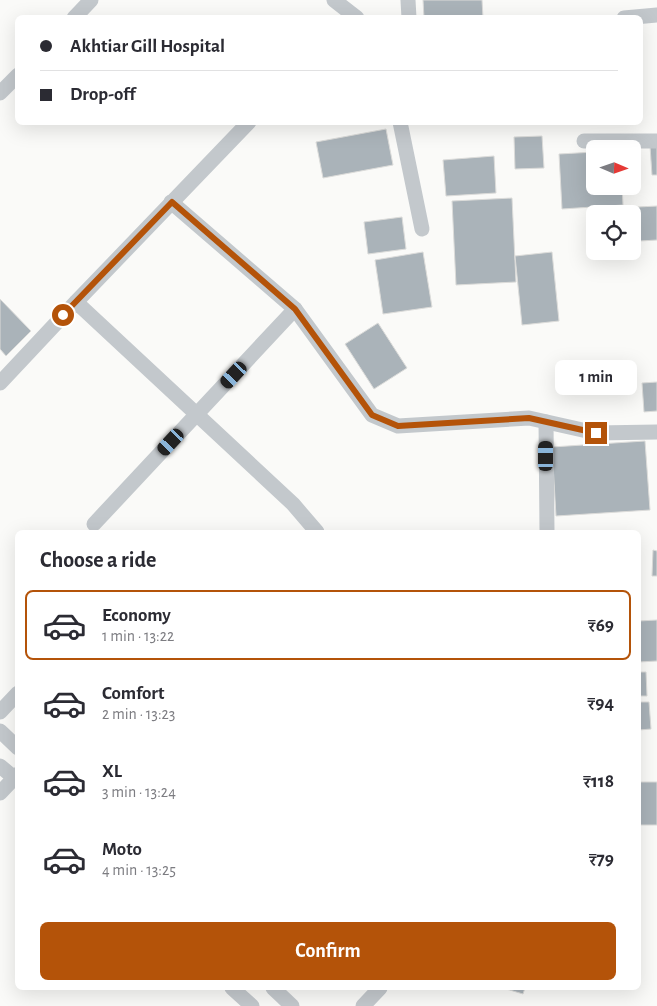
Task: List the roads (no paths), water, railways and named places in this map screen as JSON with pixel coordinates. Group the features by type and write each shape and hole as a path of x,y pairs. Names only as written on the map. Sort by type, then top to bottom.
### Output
{"street":[{"path":"77,15 92,0"},
{"path":"334,0 351,15"},
{"path":"408,0 409,15"},
{"path":"643,16 657,15"},
{"path":"0,93 15,78"},
{"path":"0,383 246,125"},
{"path":"401,125 422,229"},
{"path":"584,141 657,141"},
{"path":"172,202 295,309 372,415 398,426 529,418 596,433 657,432"},
{"path":"76,302 293,504 311,530"},
{"path":"94,524 295,309"},
{"path":"546,422 548,530"},
{"path":"0,712 15,696"},
{"path":"0,731 15,745"},
{"path":"0,766 15,777"},
{"path":"0,793 15,779"},
{"path":"234,990 252,1006"},
{"path":"275,990 292,1006"},
{"path":"363,1006 378,990"}]}
